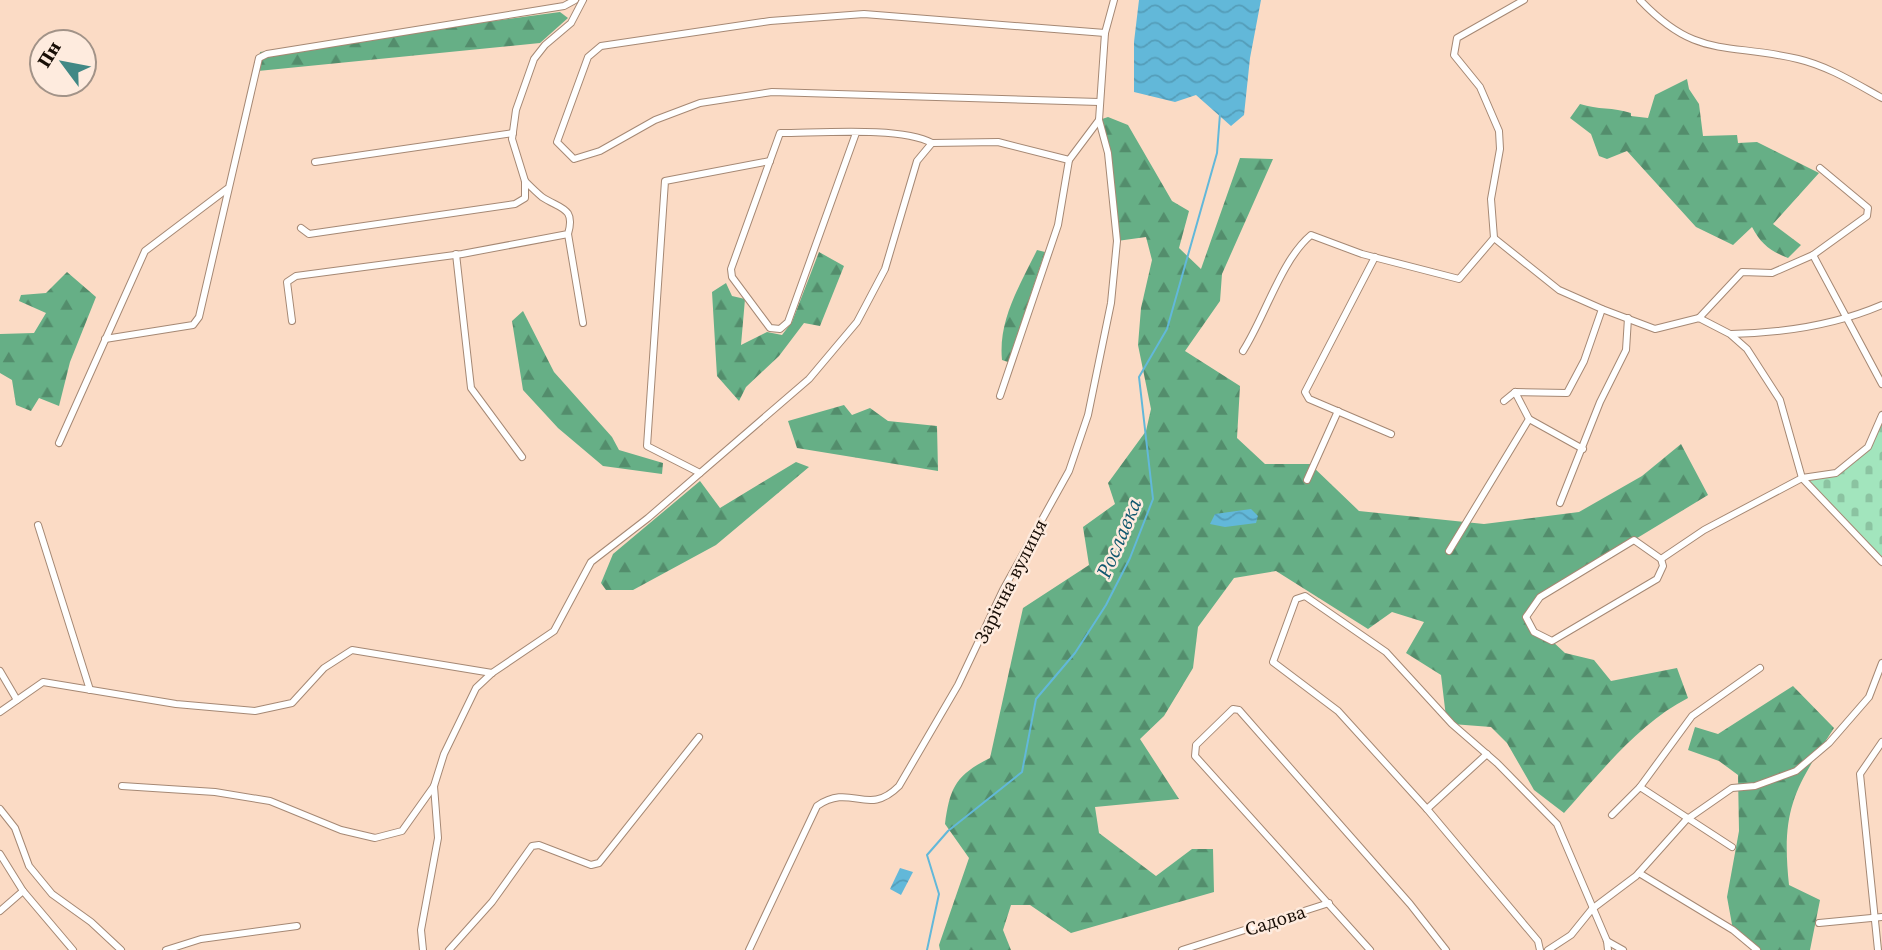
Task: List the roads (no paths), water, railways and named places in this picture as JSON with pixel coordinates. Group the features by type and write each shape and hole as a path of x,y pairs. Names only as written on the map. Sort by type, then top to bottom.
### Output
{"street":[{"path":"106,339 193,325 199,317 259,58 267,54 564,6 575,0"},
{"path":"301,228 309,234 515,204 526,198 525,181 513,133 516,110 534,59 545,45 571,23 583,0"},
{"name":"Зарічна вулиця","path":"749,950 817,806 829,798 842,795 874,802 883,800 900,786 958,685 1003,590 1069,471 1088,415 1101,357 1111,303 1117,242 1108,153 1099,120 1105,33 1114,0"},
{"path":"1244,351 1259,326 1297,246 1311,235 1375,257 1459,279 1494,238 1491,199 1500,149 1499,131 1479,87 1454,55 1453,47 1457,38 1524,0"},
{"path":"1640,0 1668,27 1701,44 1799,59 1843,75 1882,98"},
{"path":"1099,102 772,92 700,103 655,120 600,151 574,159 557,142 589,57 601,46 770,20 864,14 1105,33"},
{"path":"1000,396 1058,225 1069,160 1099,120"},
{"path":"315,162 513,133"},
{"path":"856,133 788,321 780,329 769,328 732,277 731,269 780,133 856,133 919,136 932,143 998,142 1069,160"},
{"path":"121,786 215,792 270,801 341,830 375,838 402,831 434,786 444,754 474,691 492,673 554,631 591,562 809,379 857,322 885,269 917,161 932,143"},
{"path":"701,472 647,446 665,181 770,161"},
{"path":"1494,238 1559,290 1655,329 1699,318 1742,272 1773,273 1813,255 1867,216 1868,208 1820,168"},
{"path":"525,181 541,196 567,210 572,221 568,234 583,323"},
{"path":"59,443 145,251 229,188"},
{"path":"292,321 287,282 296,276 456,254 568,234"},
{"path":"456,254 471,388 522,457"},
{"path":"1813,255 1882,384"},
{"path":"1375,257 1306,392 1309,399 1391,433"},
{"path":"1730,334 1771,333 1847,320 1882,305"},
{"path":"1504,401 1515,391 1567,393 1584,361 1602,309"},
{"path":"1560,503 1600,402 1626,350 1628,318"},
{"path":"1699,318 1730,334 1747,349 1780,400 1802,478 1882,562"},
{"path":"1515,391 1529,419 1583,449"},
{"path":"1307,480 1338,411"},
{"path":"1661,559 1704,530 1802,478 1836,473 1868,447 1882,415"},
{"path":"1449,551 1529,419"},
{"path":"38,525 90,690"},
{"path":"1634,540 1661,559 1663,566 1657,579 1552,641 1534,632 1526,617 1540,597 1634,540"},
{"path":"1539,950 1538,941 1427,809 1338,710 1273,662 1296,599 1305,596 1386,652 1452,724 1487,754 1557,824 1607,941 1608,950"},
{"path":"0,712 43,682 176,704 255,711 292,703 324,668 352,650 492,673"},
{"path":"1548,950 1571,935 1592,909 1639,873 1689,818 1732,788 1755,786 1796,771 1829,743 1869,697 1882,663"},
{"path":"1612,815 1640,787 1692,716 1760,668"},
{"path":"0,671 17,700"},
{"path":"1370,950 1195,757 1196,745 1233,709 1239,710 1410,904 1446,950"},
{"path":"449,950 492,902 532,846 539,845 591,865 598,863 699,737"},
{"path":"1878,950 1878,917 1860,774 1882,741"},
{"path":"1427,809 1487,754"},
{"path":"423,950 421,930 438,838 434,786"},
{"path":"1640,787 1732,847"},
{"path":"0,809 15,828 29,866 52,894 91,922 121,950"},
{"path":"0,854 23,891 73,950"},
{"path":"1639,873 1733,930 1757,950"},
{"path":"0,911 23,891"},
{"name":"Садова","path":"1182,950 1329,903"},
{"path":"1819,923 1878,917"},
{"path":"166,950 201,939 297,926"},
{"path":"1607,941 1623,950"}],"water":[{"path":"1139,0 1261,0 1250,58 1244,115 1231,126 1196,95 1175,102 1134,92 1134,42"},
{"path":"1251,509 1258,516 1256,523 1225,527 1210,524 1215,514"},
{"path":"900,868 913,872 901,895 890,889"}],"waterway":[{"name":"Рославка","path":"927,950 939,894 927,855 948,831 1022,772 1036,699 1075,653 1106,605 1130,558 1153,499 1139,377 1167,329 1217,153 1220,114"}]}
